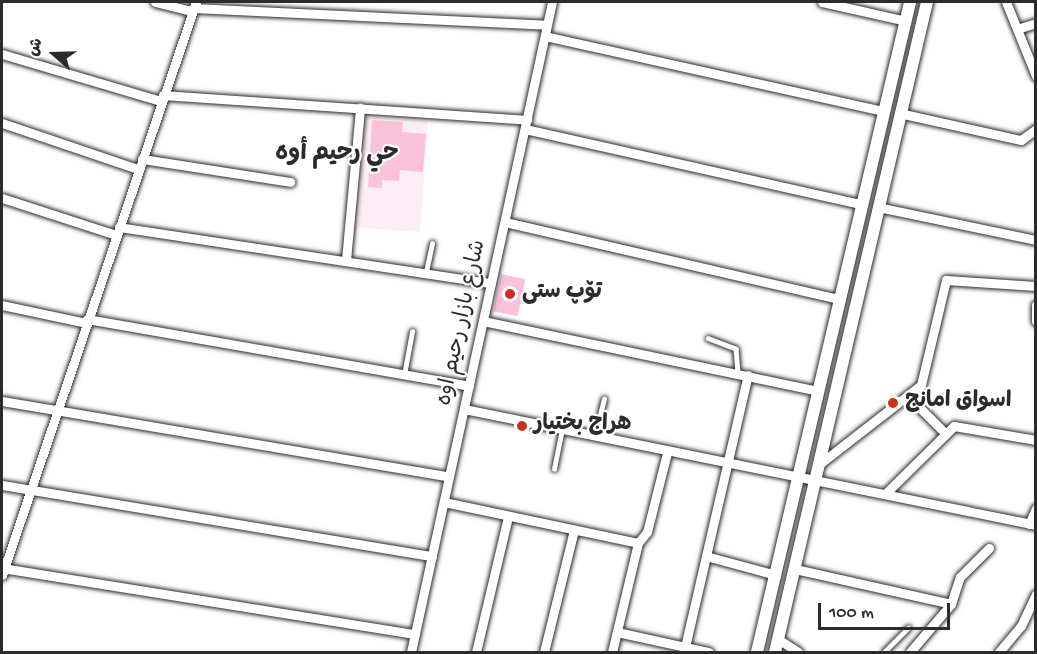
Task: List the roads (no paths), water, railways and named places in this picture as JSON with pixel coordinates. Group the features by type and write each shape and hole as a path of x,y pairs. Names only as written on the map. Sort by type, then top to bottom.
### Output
{"street":[{"path":"155,2 194,7 547,25"},
{"name":"شارع بازار رحيم اوه","path":"411,651 552,2"},
{"path":"822,2 906,21"},
{"path":"757,652 910,2"},
{"path":"775,652 886,166 927,2"},
{"path":"1006,2 1020,28 1035,76"},
{"path":"194,7 86,321 58,413 2,570 415,634"},
{"path":"1020,28 1035,23"},
{"path":"545,36 884,111"},
{"path":"2,54 162,98 360,108 526,125 861,204"},
{"path":"346,260 360,108"},
{"path":"899,113 1021,140 1035,129"},
{"path":"2,123 138,169"},
{"path":"142,159 290,182"},
{"path":"872,164 886,166"},
{"path":"2,198 117,231 346,260 491,283"},
{"path":"878,207 1035,240"},
{"path":"505,222 839,299"},
{"path":"817,466 921,385 946,280 1035,286"},
{"path":"2,305 469,386"},
{"path":"1035,305 1035,321"},
{"path":"483,321 818,391"},
{"path":"685,647 748,375"},
{"path":"908,396 944,432"},
{"path":"2,401 58,413 449,477"},
{"path":"464,409 595,435 667,453 887,492 1032,525 1035,508"},
{"path":"887,492 944,432 965,424 1035,440"},
{"path":"612,652 638,543 647,532 667,453"},
{"path":"2,485 31,492 432,556"},
{"path":"444,502 638,543"},
{"path":"476,652 508,517"},
{"path":"544,652 574,530"},
{"path":"910,652 951,604 960,577 989,548"},
{"path":"706,556 776,575"},
{"path":"795,569 951,604"},
{"path":"999,652 1022,626 1035,594"},
{"path":"617,632 709,652"},
{"path":"778,639 798,652"},
{"path":"411,651 423,652"}],"lane":[{"path":"426,272 432,244"},
{"path":"404,375 412,332"},
{"path":"708,338 736,349 738,373"},
{"path":"595,435 604,399"},
{"path":"554,469 562,429"},
{"path":"884,652 908,628"}],"place":[{"name":"تۆپ ستی","path":"510,294"},
{"name":"اسواق امانج","path":"893,403"},
{"name":"هراج بختيار","path":"522,426"}],"district":[{"name":"حي رحيم أوه","path":"337,155"}]}
